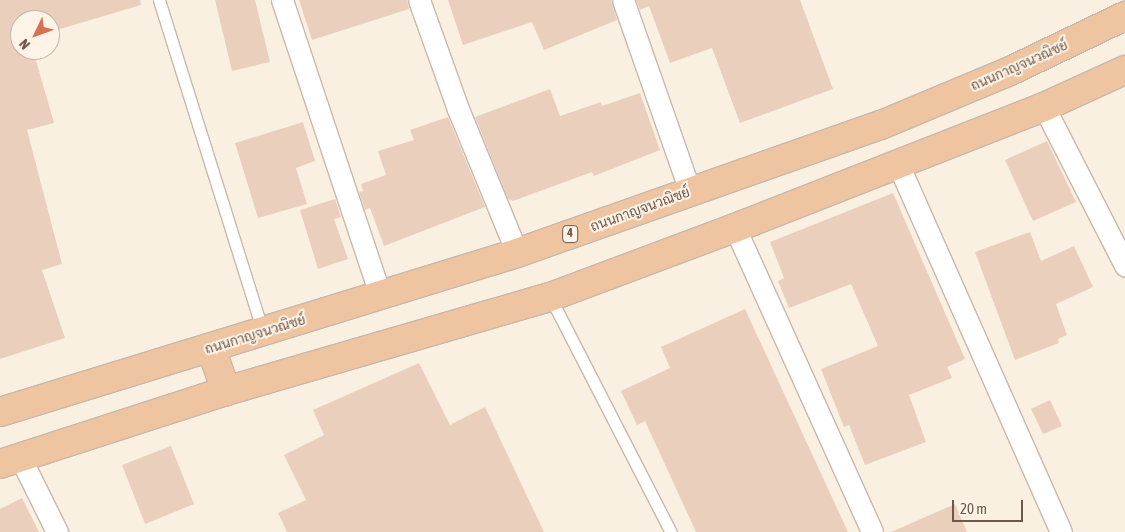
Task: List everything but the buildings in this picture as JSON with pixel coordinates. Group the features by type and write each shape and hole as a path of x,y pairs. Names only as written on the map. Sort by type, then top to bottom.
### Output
{"highway":[{"name":"ถนนกาญจนวณิชย์","path":"0,412 517,254 690,191 881,125 1008,72 1125,16"},
{"path":"10,461 226,390 550,297 735,228 1044,107 1125,70"},
{"path":"211,348 226,390"}],"street":[{"path":"282,0 381,297"},
{"path":"419,0 458,109 517,254"},
{"path":"622,0 690,191"},
{"path":"1044,107 1125,265"},
{"path":"898,164 1061,532"},
{"path":"735,228 872,532"},
{"path":"10,461 57,532"}],"lane":[{"path":"159,0 263,331"},
{"path":"550,297 671,532"}]}
